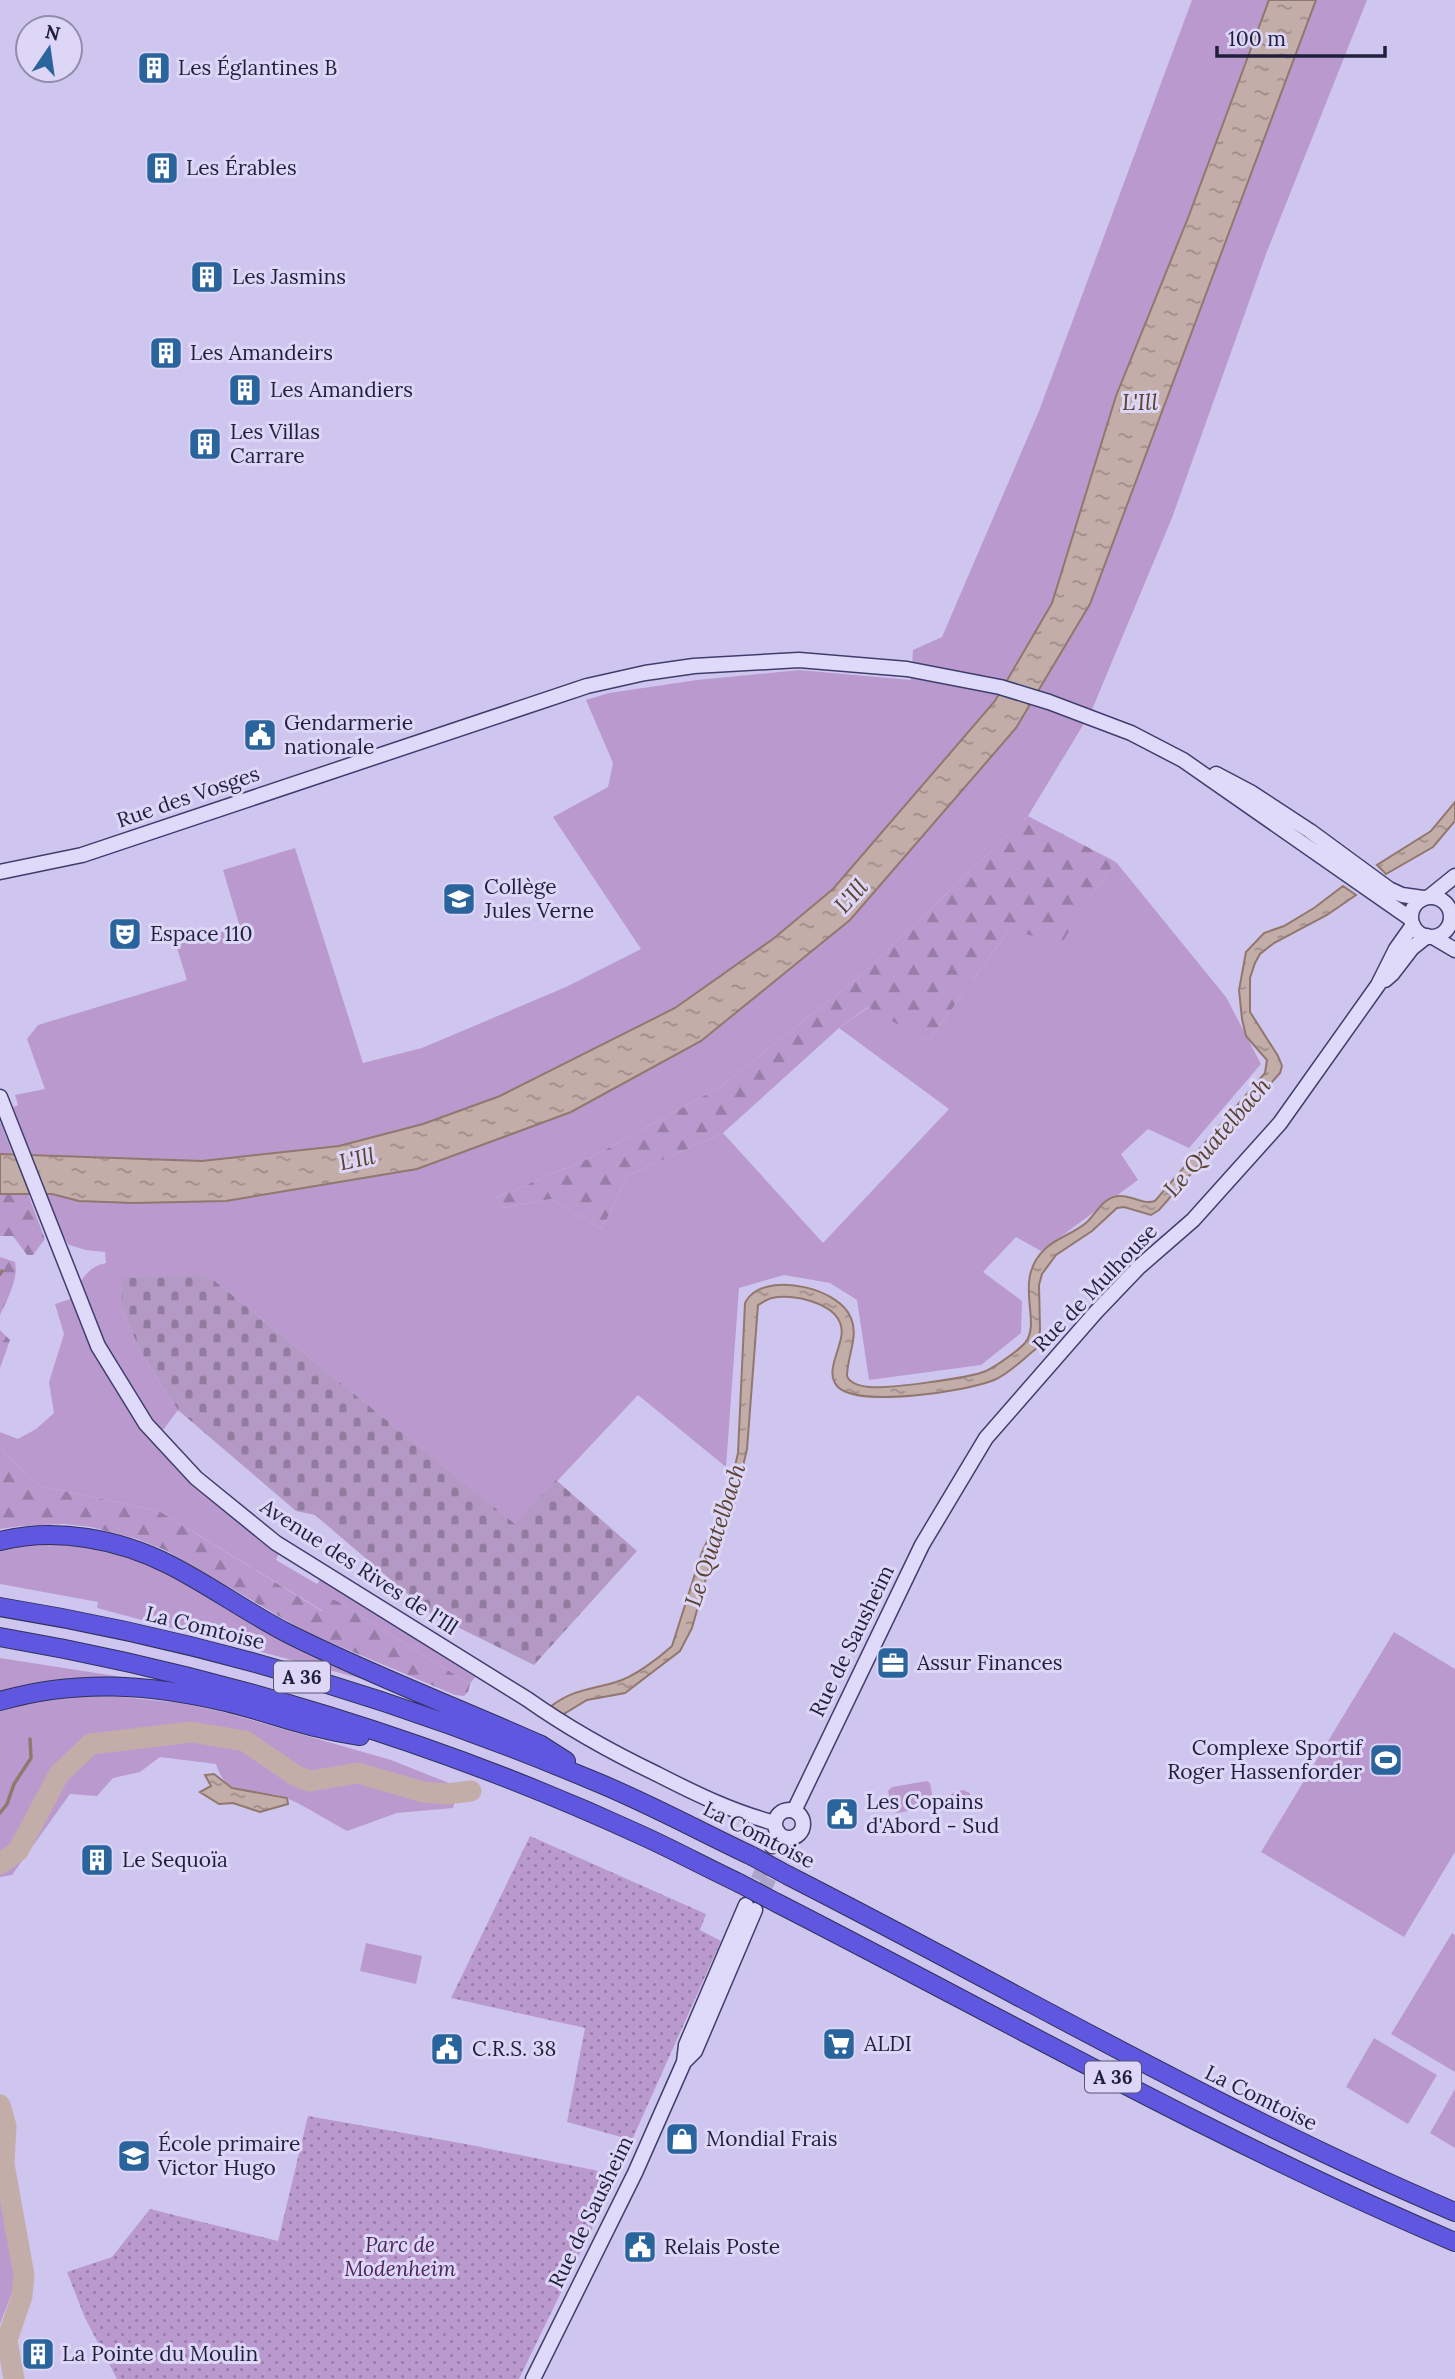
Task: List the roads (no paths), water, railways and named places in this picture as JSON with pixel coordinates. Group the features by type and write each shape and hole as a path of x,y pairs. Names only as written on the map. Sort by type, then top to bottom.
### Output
{"highway":[{"path":"0,1541 46,1535 79,1537 148,1555 189,1575 289,1634 541,1745 595,1781"},
{"name":"La Comtoise","path":"0,1607 97,1625 249,1661 407,1710 595,1781 752,1856 1217,2102 1319,2152 1455,2212"},
{"name":"A 36","path":"0,1637 237,1690 400,1740 510,1781 643,1836 1307,2176 1455,2242"},
{"path":"0,1701 69,1687 136,1687 224,1702 334,1733 400,1740"}],"main road":[{"name":"Rue des Vosges","path":"0,873 82,855 587,686 645,673 694,666 799,660 863,664 944,675 1000,687 1084,714 1142,738 1183,760 1376,887"},
{"path":"1412,922 1414,906 1455,876"},
{"path":"1376,887 1402,895 1441,899 1453,913 1445,932 1430,937"},
{"path":"1376,887 1421,934 1455,950"},
{"name":"Rue de Mulhouse","path":"952,1492 986,1438 1096,1312 1139,1267 1193,1220 1273,1132 1378,985 1412,922"},
{"name":"Rue de Mulhouse","path":"1378,985 1392,974 1412,948 1430,937"},
{"name":"Avenue des Rives de l'Ill","path":"0,1097 98,1346 146,1424 196,1478 275,1543 563,1725 779,1838"},
{"name":"Rue de Sausheim","path":"794,1811 903,1581 952,1492"},
{"path":"794,1811 800,1816 802,1826 799,1834 779,1838 781,1812 794,1811"},
{"name":"Rue de Sausheim","path":"533,2379 635,2174 684,2062 686,2045 751,1908"}],"water":[{"name":"L'Ill","path":"1269,0 1316,0 1090,604 1016,728 850,920 701,1041 571,1112 417,1169 226,1201 133,1203 79,1201 52,1194 0,1194 0,1154 202,1161 339,1146 423,1124 500,1096 675,1008 773,939 833,889 995,701 1052,603 1116,396 1188,218"},
{"path":"1455,802 1455,821 1433,847 1386,874 1377,865 1431,831"},
{"path":"1343,886 1356,895 1327,915 1274,943 1260,954 1255,963 1250,978 1250,1012 1278,1056 1282,1066 1280,1073 1159,1210 1151,1215 1124,1207 1117,1208 1092,1231 1056,1255 1042,1274 1039,1285 1040,1330 1037,1348 1005,1374 981,1384 939,1393 890,1397 850,1393 838,1387 832,1373 842,1333 837,1318 831,1311 812,1302 791,1297 772,1298 758,1305 747,1449 734,1504 715,1546 692,1628 680,1651 625,1693 587,1700 562,1715 550,1707 574,1693 631,1676 672,1646 702,1552 728,1497 738,1453 745,1303 749,1297 761,1288 790,1285 806,1287 834,1299 851,1318 854,1332 847,1376 850,1381 859,1385 893,1386 947,1380 986,1371 1001,1362 1022,1346 1030,1334 1030,1273 1046,1248 1082,1226 1104,1202 1113,1197 1155,1201 1265,1073 1267,1060 1246,1036 1242,1019 1239,990 1246,952 1264,933 1284,926"},
{"path":"214,1774 232,1788 287,1798 288,1804 260,1812 233,1803 219,1804 200,1792 211,1786 205,1775"}],"waterway":[{"name":"Le Quatelbach","path":"0,1864 18,1851 59,1774 91,1744 191,1732 245,1741 296,1776 310,1781 358,1773 423,1792 447,1794 471,1791"},
{"path":"0,1813 31,1758 30,1739"},
{"name":"Le Quatelbach","path":"0,2105 6,2126 4,2164 24,2275 22,2296 7,2340 14,2379"}],"tunnel":[{"path":"755,1910 782,1851"},
{"path":"749,1899 769,1854"}],"place":[{"name":"Les Églantines B","path":"154,68"},
{"name":"Les Érables","path":"162,168"},
{"name":"Les Jasmins","path":"207,277"},
{"name":"Les Amandeirs","path":"166,353"},
{"name":"Les Amandiers","path":"245,390"},
{"name":"Les Villas Carrare","path":"205,444"},
{"name":"Gendarmerie nationale","path":"260,735"},
{"name":"Collège Jules Verne","path":"459,899"},
{"name":"Espace 110","path":"125,934"},
{"name":"Assur Finances","path":"893,1663"},
{"name":"Complexe Sportif Roger Hassenforder","path":"1386,1760"},
{"name":"Les Copains d'Abord - Sud","path":"842,1814"},
{"name":"Le Sequoïa","path":"97,1860"},
{"name":"ALDI","path":"839,2044"},
{"name":"C.R.S. 38","path":"447,2049"},
{"name":"Mondial Frais","path":"682,2139"},
{"name":"École primaire Victor Hugo","path":"134,2156"},
{"name":"Relais Poste","path":"640,2247"},
{"name":"La Pointe du Moulin","path":"38,2354"}],"park label":[{"name":"Parc de Modenheim","path":"400,2257"}]}
